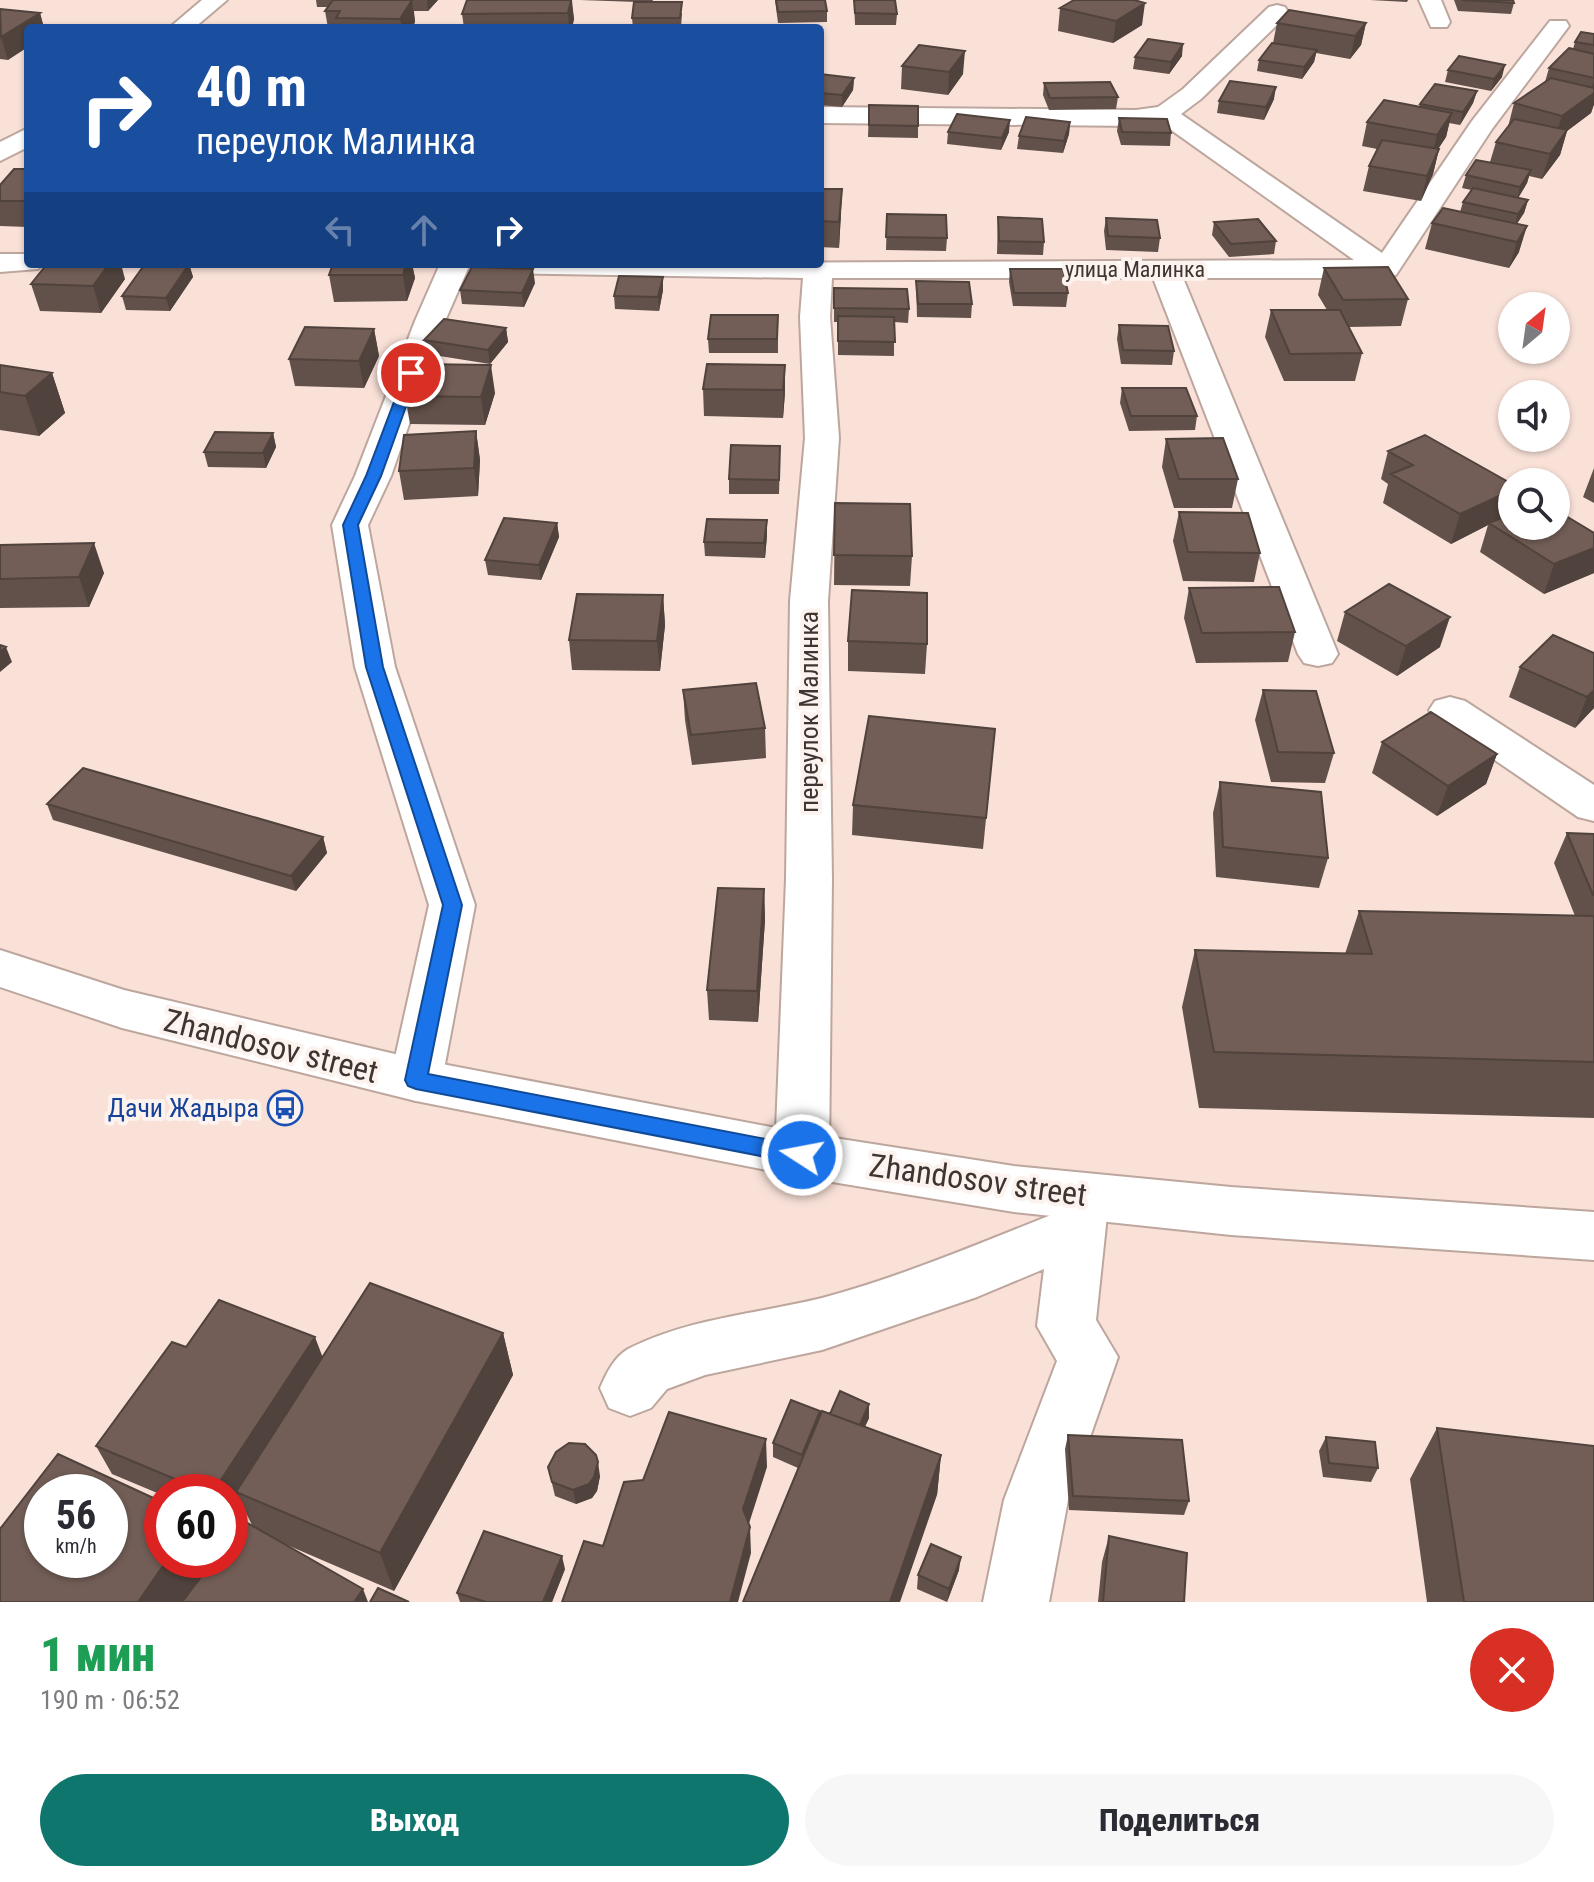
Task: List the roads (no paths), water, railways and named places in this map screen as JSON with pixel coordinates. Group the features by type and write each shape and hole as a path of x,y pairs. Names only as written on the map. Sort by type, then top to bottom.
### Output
{"street":[{"path":"185,24 216,0"},
{"path":"1430,0 1439,22"},
{"path":"824,115 1136,118 1165,114 1192,94 1277,12"},
{"path":"1165,114 1386,269 1481,126 1558,26"},
{"path":"0,153 24,138"},
{"path":"0,263 24,263"},
{"path":"416,1080 452,905 375,667 350,525 373,476 430,321 453,268"},
{"name":"улица Малинка","path":"752,268 1386,269"},
{"name":"переулок Малинка","path":"802,1155 809,879 809,601 822,438 815,317 818,269"},
{"path":"1165,270 1318,654"},
{"path":"1450,710 1594,806"},
{"name":"Zhandosov street","path":"0,968 122,1009 416,1080 802,1155 1014,1189 1079,1213 1231,1211 1594,1236"},
{"path":"630,1388 646,1370 705,1348 822,1324 957,1279 1079,1213"},
{"path":"1016,1602 1036,1500 1088,1357 1066,1326 1079,1213"}],"place":[{"name":"Дачи Жадыра","path":"285,1108"}]}
